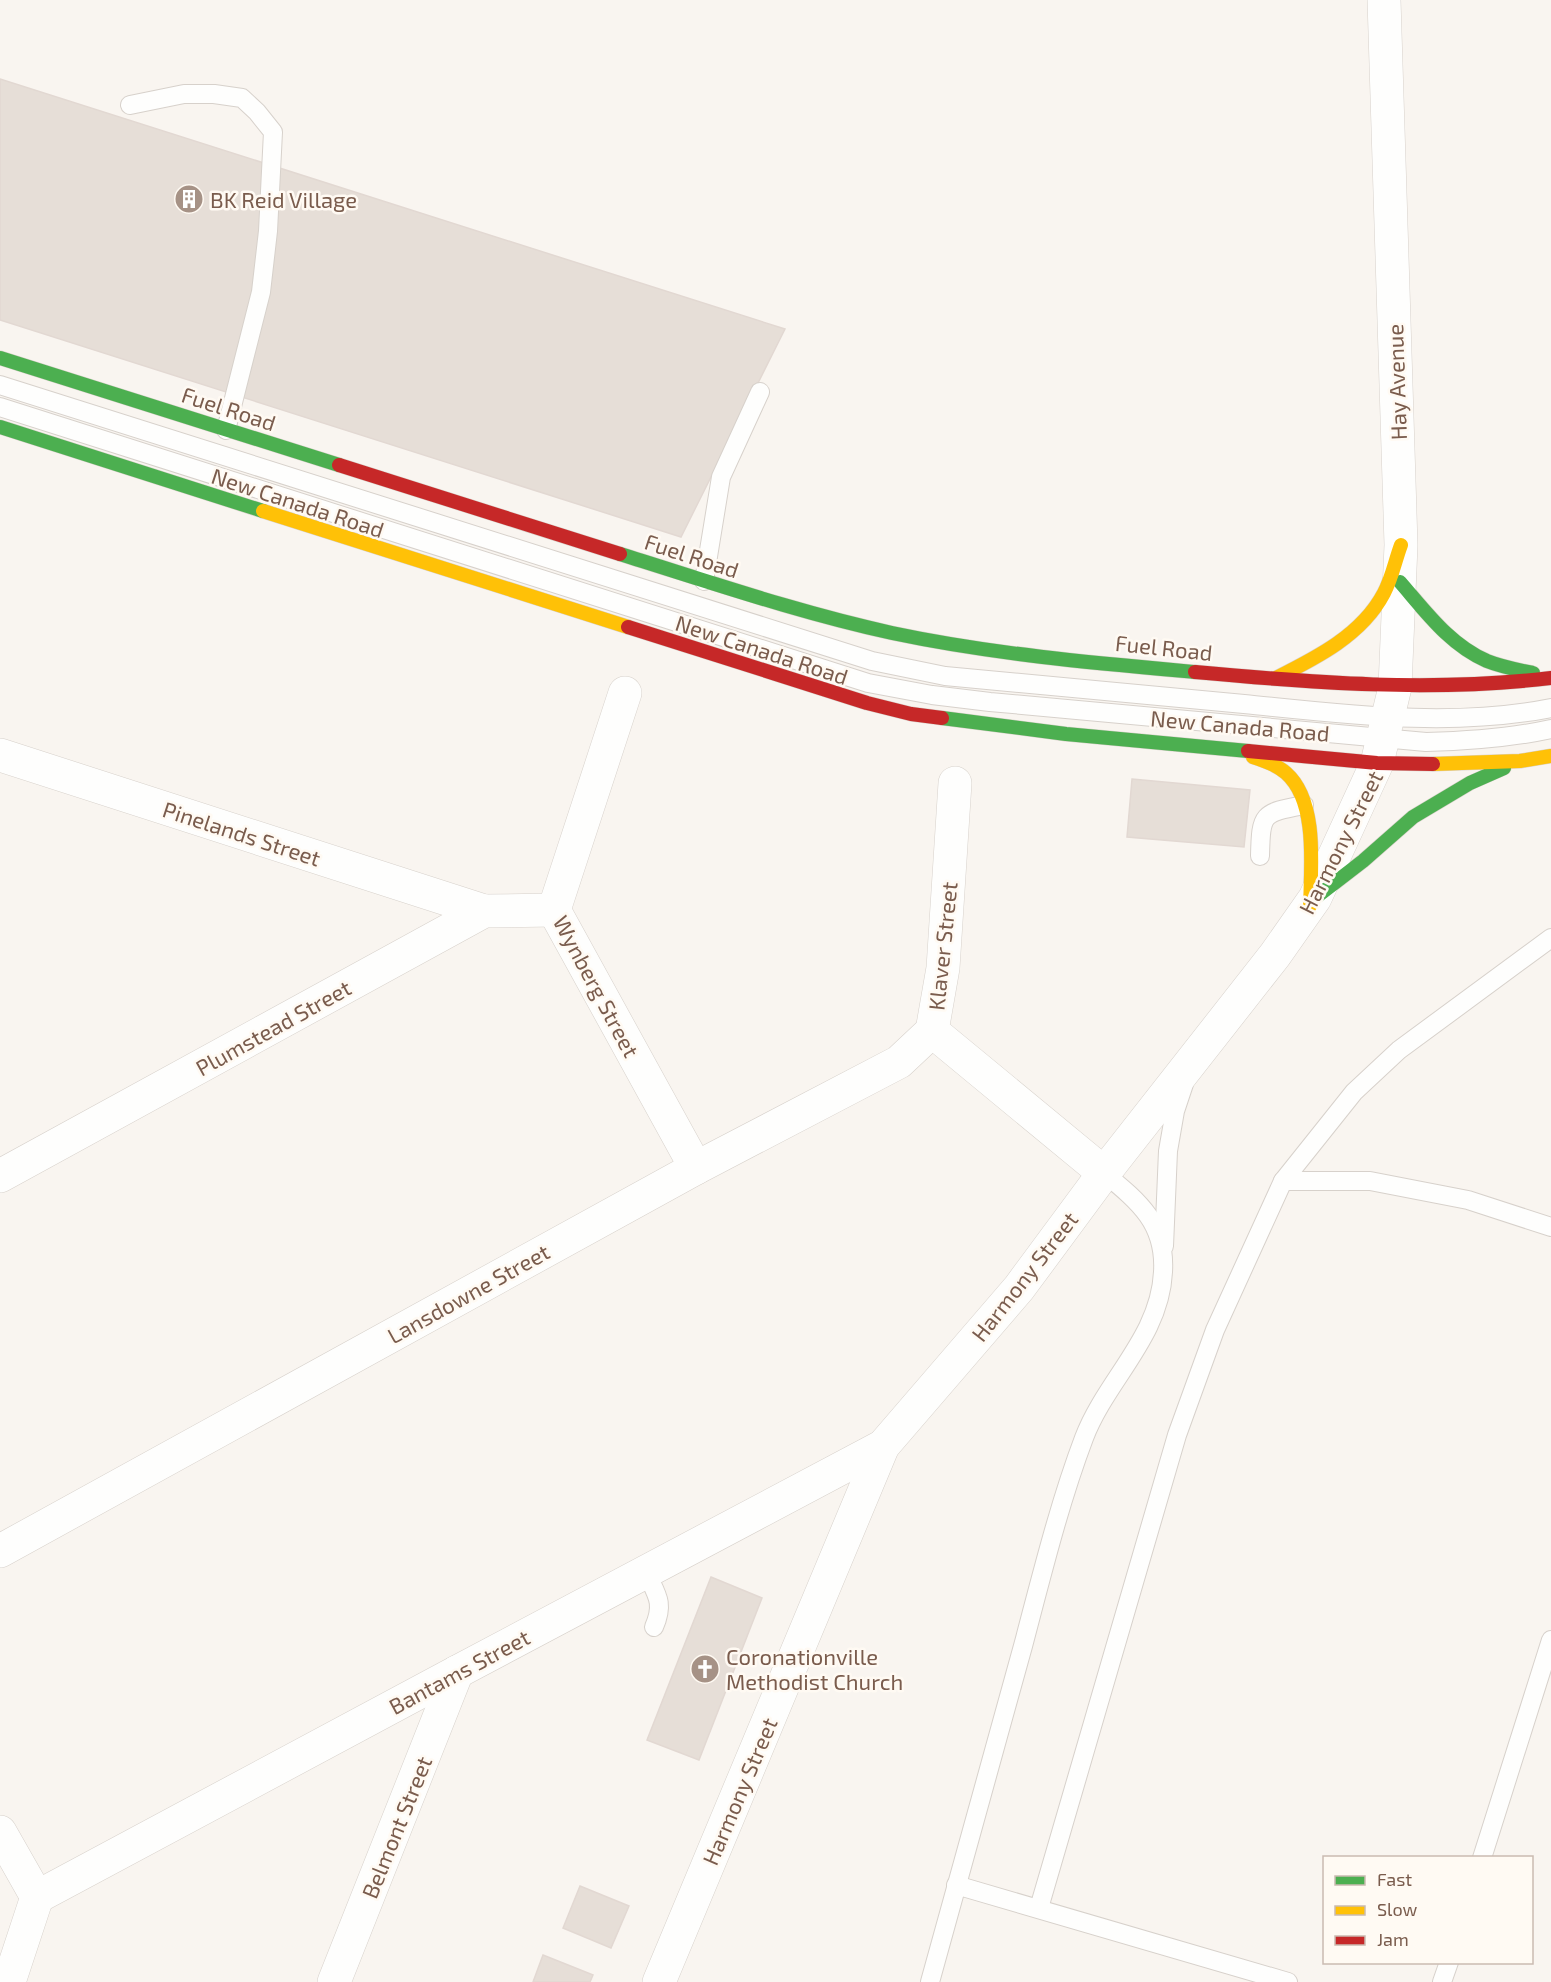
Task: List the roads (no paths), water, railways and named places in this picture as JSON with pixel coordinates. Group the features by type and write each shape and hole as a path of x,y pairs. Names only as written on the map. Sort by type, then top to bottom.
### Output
{"main road":[{"name":"Fuel Road","path":"0,358 791,609 924,639 1050,657 1274,679 1386,726"},
{"path":"0,427 867,703 911,714 1066,734 1236,750 1386,726 1504,685 1551,677"},
{"path":"1274,679 1318,657 1368,616 1383,596 1401,545"},
{"path":"1400,582 1438,627 1472,654 1492,663 1551,677"},
{"name":"Harmony Street","path":"1386,726 1434,764 1520,761 1551,756"},
{"path":"1236,750 1278,767 1290,778 1301,794 1311,847 1313,902"},
{"path":"1313,902 1413,817 1470,783 1520,761"}],"street":[{"name":"Hay Avenue","path":"1384,0 1401,545 1400,582 1386,726"},
{"name":"Wynberg Street","path":"625,693 554,910 696,1168"},
{"name":"Harmony Street","path":"659,1982 883,1446 1019,1288 1104,1173 1275,955 1313,902 1386,726"},
{"name":"Pinelands Street","path":"0,755 484,911"},
{"name":"Klaver Street","path":"955,783 943,968 932,1031 1104,1173"},
{"name":"Plumstead Street","path":"0,1176 484,911 554,910"},
{"name":"Lansdowne Street","path":"0,1551 696,1168 899,1062 932,1031"},
{"name":"Bantams Street","path":"37,1897 883,1446"},
{"name":"Belmont Street","path":"334,1982 457,1672"},
{"path":"0,1832 37,1897 9,1982"}],"lane":[{"path":"130,105 184,94 214,94 242,98 273,132 268,231 261,292 226,430"},
{"name":"New Canada Road","path":"0,385 872,661 945,676 1322,712 1386,726 1426,742 1467,741 1529,734 1551,729"},
{"path":"704,581 721,477 760,392"},
{"name":"New Canada Road","path":"0,407 868,683 932,695 990,702 1386,726 1421,718 1472,717 1551,708"},
{"path":"1260,856 1262,822 1267,816 1276,810 1304,805"},
{"path":"1039,1908 1177,1435 1215,1330 1283,1181 1354,1092 1399,1050 1551,938"},
{"path":"930,1982 1052,1540 1084,1436 1145,1336 1158,1304 1163,1274 1168,1151 1175,1110 1191,1062"},
{"path":"1104,1173 1138,1201 1150,1219 1163,1250"},
{"path":"1283,1181 1324,1179 1370,1181 1468,1200 1551,1227"},
{"path":"646,1572 661,1605 654,1627"},
{"path":"1482,1856 1551,1640"},
{"path":"956,1885 1288,1982"},
{"path":"1442,1982 1448,1964"}],"place":[{"name":"BK Reid Village","path":"189,199"},
{"name":"Coronationville Methodist Church","path":"705,1669"}]}
